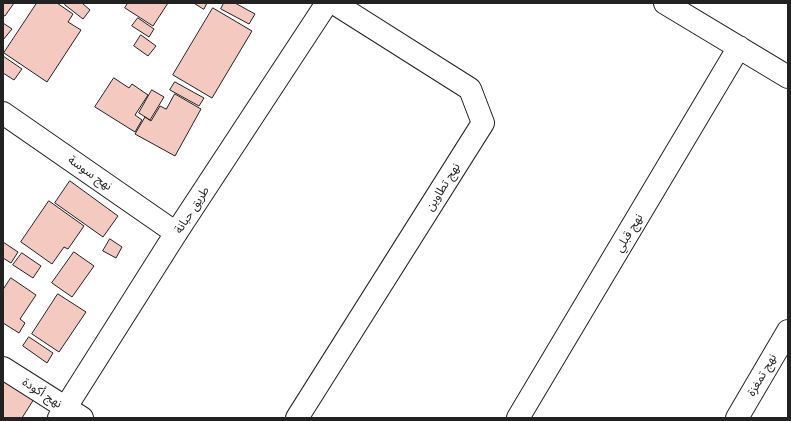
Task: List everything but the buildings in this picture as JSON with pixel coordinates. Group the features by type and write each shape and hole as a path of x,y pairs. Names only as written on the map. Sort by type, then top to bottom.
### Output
{"street":[{"name":"طريق حبانة","path":"69,415 176,233 327,3"},
{"name":"نهج تطاوين","path":"297,418 483,123 470,89 334,3"},
{"path":"665,3 788,77"},
{"name":"نهج قبلي","path":"518,418 739,47"},
{"name":"نهج سوسة","path":"3,113 176,233"},
{"name":"نهج تمغزة","path":"737,418 788,331"},
{"name":"نهج أكودة","path":"3,368 69,415"}]}
